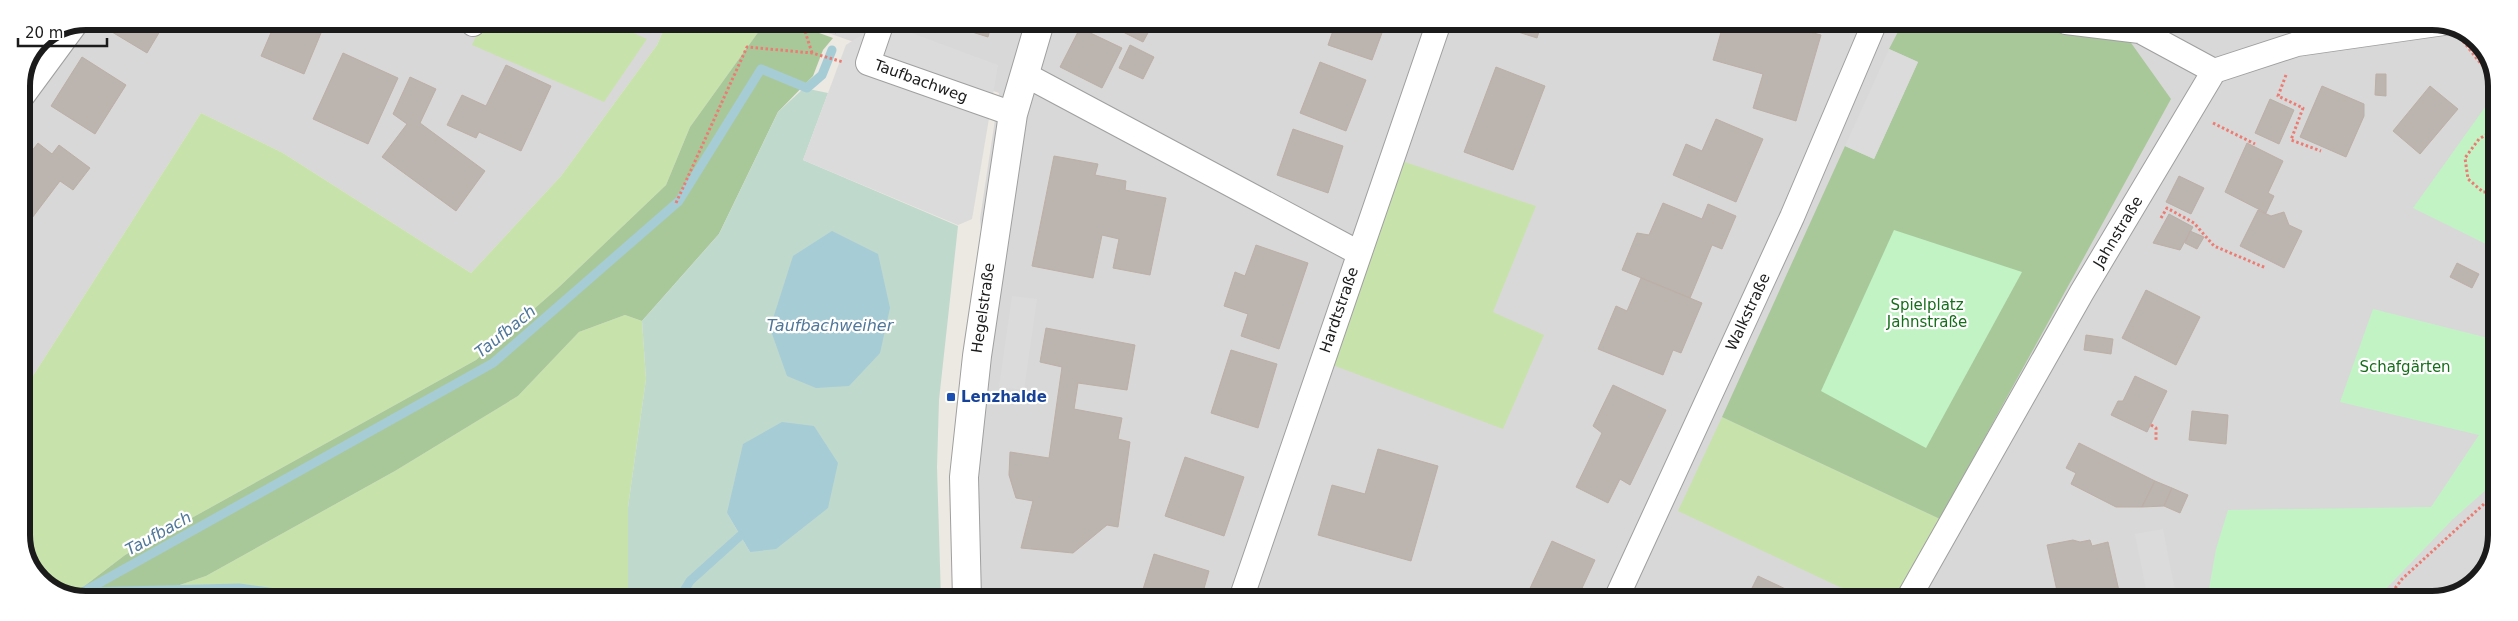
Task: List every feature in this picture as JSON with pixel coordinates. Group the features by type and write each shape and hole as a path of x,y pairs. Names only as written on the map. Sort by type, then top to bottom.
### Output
{"street":[{"name":"Taufbachweg","path":"879,30 868,63 1013,114"},
{"name":"Hegelstraße","path":"967,591 964,477 976,356 1013,114 1038,30"},
{"name":"Hardtstraße","path":"1244,591 1436,30"},
{"name":"Walkstraße","path":"1620,591 1792,217 1872,30"},
{"path":"2145,30 2214,71 2297,44 2432,30"},
{"path":"30,86 69,33"},
{"name":"Jahnstraße","path":"1913,591 2082,292 2214,71"},
{"path":"1024,74 1359,253"}],"path":[{"path":"805,30 812,52"},
{"path":"2459,37 2485,67"},
{"path":"2297,44 2278,96 2303,108 2291,140 2321,151"},
{"path":"676,203 747,47 812,52 845,63"},
{"path":"2207,120 2255,144"},
{"path":"2488,134 2479,139 2465,158 2468,179 2482,192 2488,192"},
{"path":"2161,218 2167,208 2194,223 2214,246 2266,268"},
{"path":"2151,425 2156,428 2156,441"},
{"path":"2393,591 2402,579 2488,500"}],"shaded area":[{"path":"86,30 664,30 657,45 561,176 471,273 283,153 201,113 30,380 30,86 31,75 39,55 55,39 75,31"},
{"path":"820,30 2432,30 2450,33 2469,44 2479,55 2484,65 2488,82 2488,535 2484,556 2469,577 2450,588 2439,591 956,591 982,241 980,219 999,93"},
{"path":"869,30 904,30 998,65 972,219 958,225 803,160 846,45"},
{"path":"1889,49 1918,62 1874,159 1845,146"},
{"path":"1012,296 1037,299 1024,390 999,387"},
{"path":"2163,529 2175,591 2146,591 2135,534"}],"green space":[{"path":"479,30 627,30 647,39 604,102 472,45"},
{"path":"664,30 759,30 690,127 666,185 559,287 476,360 125,555 79,590 58,583 44,572 34,556 30,539 30,380 201,113 283,153 471,273 561,176 657,45"},
{"path":"811,30 833,38 823,50 813,76 778,112 719,234 642,321 625,315 579,332 518,396 395,471 206,576 162,591 79,590 125,555 476,360 559,287 666,185 690,127 759,31"},
{"path":"1899,30 2040,30 2129,40 2171,99 1940,519 1722,417 1845,146 1874,159 1918,62 1889,49"},
{"path":"804,88 828,93 803,160 958,226 939,400 937,467 941,591 628,591 628,507 646,379 642,321 719,234 778,112","holes":["814,426 750,552 727,513"]},
{"path":"2488,103 2488,245 2413,208"},
{"path":"1399,160 1536,206 1493,312 1544,335 1503,429 1327,363"},
{"name":"Spielplatz Jahnstraße","path":"1894,230 2022,272 1926,448 1821,391"},
{"name":"Schafgärten","path":"2373,309 2488,338 2488,488 2452,520 2384,591 2209,591 2216,549 2228,510 2431,507 2479,435 2340,402"},
{"path":"625,315 642,321 646,379 628,507 630,591 162,591 206,576 395,471 518,396 579,332"},
{"path":"1722,417 1940,519 1901,591 1848,591 1678,511"}],"water":[{"name":"Taufbachweiher","path":"832,231 878,254 890,308 880,353 849,386 816,388 787,376 770,328 793,256"},
{"path":"782,422 814,426 838,463 828,508 776,549 750,552 727,513 743,444"}],"building":[{"path":"109,30 161,30 147,53"},
{"path":"272,30 322,30 304,74 261,56"},
{"path":"827,30 837,30 836,33"},
{"path":"966,30 990,30 988,37"},
{"path":"1079,30 1084,30 1122,48 1102,88 1060,67"},
{"path":"1119,30 1150,30 1143,42"},
{"path":"1333,30 1383,30 1372,60 1328,45"},
{"path":"1512,30 1540,30 1537,38"},
{"path":"1722,30 1806,30 1821,35 1796,121 1753,108 1763,74 1713,60"},
{"path":"1130,45 1154,57 1143,79 1119,68"},
{"path":"343,53 398,78 368,144 313,119"},
{"path":"82,57 126,85 95,134 51,106"},
{"path":"1320,62 1366,80 1346,131 1300,113"},
{"path":"506,65 551,86 521,151 479,132 476,138 447,125 462,95 486,106"},
{"path":"1496,67 1545,86 1513,170 1464,152"},
{"path":"2376,74 2386,74 2386,96 2375,95"},
{"path":"410,77 436,89 420,123 485,171 456,211 382,157 407,124 393,114"},
{"path":"2322,86 2364,104 2364,116 2346,157 2300,137"},
{"path":"2430,86 2458,109 2420,154 2393,131"},
{"path":"2270,99 2294,110 2279,144 2255,133"},
{"path":"1716,119 1763,139 1736,202 1673,175 1686,144 1702,151"},
{"path":"1293,129 1343,146 1328,193 1277,175"},
{"path":"38,143 52,154 59,145 90,168 73,190 60,181 32,218 30,217 30,153"},
{"path":"2247,143 2283,161 2268,193 2274,196 2266,213 2225,192"},
{"path":"1054,156 1098,164 1095,175 1126,181 1125,190 1166,198 1150,275 1113,268 1119,239 1102,235 1093,278 1032,266"},
{"path":"2179,176 2204,188 2191,214 2166,202"},
{"path":"1663,203 1702,219 1708,204 1736,216 1722,249 1712,245 1690,298 1622,270 1637,233 1649,235"},
{"path":"2258,210 2271,216 2284,212 2289,225 2302,231 2284,268 2240,246"},
{"path":"2169,214 2193,227 2180,250 2153,243"},
{"path":"2190,231 2204,237 2197,249 2185,243"},
{"path":"1256,245 1308,263 1279,349 1241,336 1248,314 1224,306 1235,272 1245,276"},
{"path":"2457,263 2479,274 2472,288 2450,277"},
{"path":"1641,278 1702,303 1681,353 1673,350 1663,375 1598,349 1616,306 1627,311"},
{"path":"2146,290 2200,317 2176,365 2122,338"},
{"path":"1046,328 1135,345 1127,390 1078,383 1074,409 1122,418 1118,439 1130,442 1118,527 1107,525 1073,553 1021,548 1033,501 1016,498 1009,475 1010,452 1049,458 1062,367 1040,362"},
{"path":"2086,335 2113,339 2111,354 2084,350"},
{"path":"1231,350 1277,364 1258,428 1211,413"},
{"path":"2135,376 2167,391 2147,432 2111,415 2118,401 2123,401"},
{"path":"1613,385 1666,410 1630,485 1620,479 1608,503 1576,487 1602,433 1593,426"},
{"path":"2192,411 2228,415 2226,444 2189,440"},
{"path":"2079,443 2155,481 2142,507 2116,507 2071,484 2076,473 2066,468"},
{"path":"1378,449 1438,466 1411,561 1318,535 1332,485 1365,494"},
{"path":"1185,457 1244,477 1224,536 1165,516"},
{"path":"2155,481 2172,488 2164,506 2142,507"},
{"path":"2172,488 2188,495 2180,513 2164,506"},
{"path":"2073,540 2080,542 2090,540 2092,546 2108,542 2119,591 2057,591 2047,545"},
{"path":"1552,541 1595,560 1581,591 1529,591"},
{"path":"1154,554 1209,571 1203,591 1142,591"},
{"path":"1758,576 1790,591 1750,591"}],"waterway":[{"name":"Taufbach","path":"85,591 493,363 679,201 761,69 807,88 822,75 832,50"},
{"path":"684,591 690,581 740,536"},
{"path":"124,591 239,588 261,591"}],"place":[{"name":"Lenzhalde","path":"951,397"}]}
